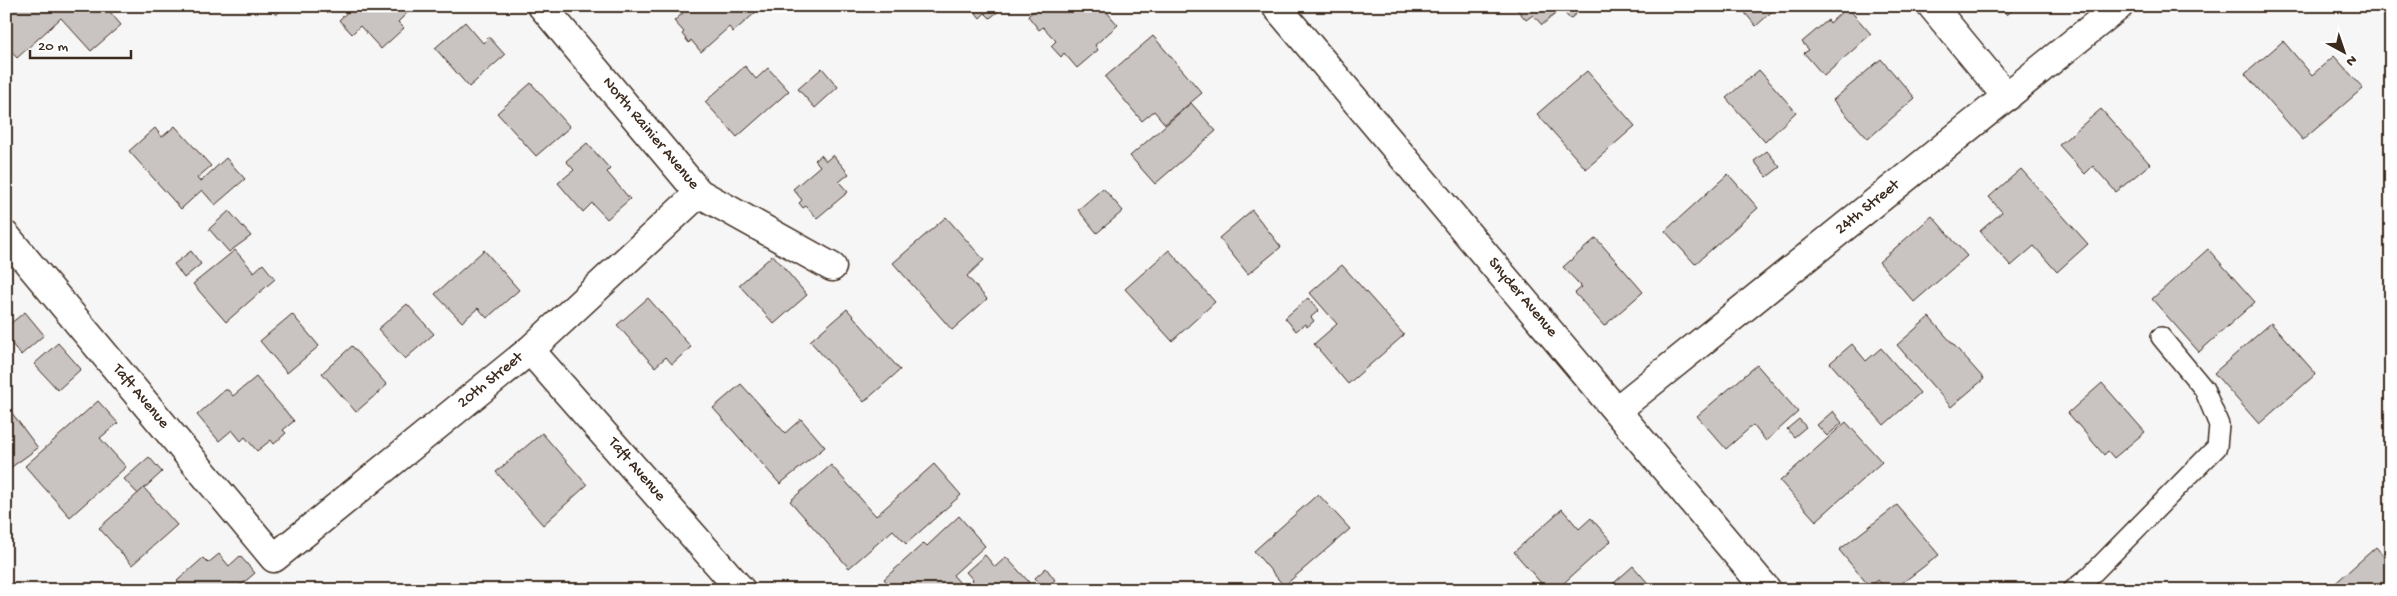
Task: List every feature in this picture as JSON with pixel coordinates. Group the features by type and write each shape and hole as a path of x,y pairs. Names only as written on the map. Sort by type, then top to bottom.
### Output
{"street":[{"name":"North Rainier Avenue","path":"542,6 699,193 832,267"},
{"name":"Snyder Avenue","path":"1276,6 1767,590"},
{"path":"1932,6 2007,97"},
{"name":"24th Street","path":"1617,410 2120,6"},
{"name":"20th Street","path":"274,558 530,350 699,193"},
{"name":"Taft Avenue","path":"6,236 274,558"},
{"name":"Taft Avenue","path":"530,350 741,590"}],"lane":[{"path":"2073,590 2090,576 2217,447 2219,425 2204,389 2161,337"}],"building":[{"path":"6,6 48,6 52,11 57,6 105,6 121,25 91,51 61,18 17,58 6,46"},
{"path":"268,6 286,6 276,15"},
{"path":"354,6 414,6 398,22 404,28 381,49 360,26 352,34 339,20"},
{"path":"677,6 748,6 755,13 733,32 729,27 701,52 691,40 689,43 682,34 684,32 674,21 683,13"},
{"path":"970,6 1005,6 990,18 985,13 980,18"},
{"path":"1039,6 1058,6 1061,9 1065,6 1109,6 1105,10 1118,25 1095,45 1098,50 1077,68 1064,53 1061,57 1051,46 1056,41 1043,27 1039,30 1028,16"},
{"path":"1514,6 1585,6 1570,19 1561,9 1542,25 1533,15 1526,20"},
{"path":"1739,6 1778,6 1756,26"},
{"path":"2000,6 2017,6 2007,15"},
{"path":"1847,7 1871,34 1824,76 1804,53 1809,50 1802,42 1828,20 1830,23"},
{"path":"465,22 483,43 489,37 505,55 469,87 435,48"},
{"path":"1153,36 1202,93 1165,124 1154,111 1142,121 1105,77"},
{"path":"2283,41 2312,75 2334,56 2363,88 2303,140 2245,74"},
{"path":"1881,59 1915,98 1868,139 1833,100"},
{"path":"745,66 756,79 768,68 789,91 737,137 705,102"},
{"path":"822,68 838,87 815,108 798,89"},
{"path":"1759,70 1796,112 1765,142 1726,98"},
{"path":"1587,71 1635,126 1586,169 1537,114"},
{"path":"531,83 570,127 536,156 497,113"},
{"path":"1191,103 1216,131 1155,184 1130,156"},
{"path":"2101,109 2150,164 2116,192 2093,166 2085,174 2059,145"},
{"path":"175,126 211,166 197,178 200,182 226,158 245,179 215,205 202,190 181,209 129,151 155,128 162,137"},
{"path":"587,143 610,169 607,172 630,199 607,219 592,203 583,212 558,183 574,170 566,161"},
{"path":"1767,151 1780,167 1767,177 1754,161"},
{"path":"821,155 826,161 833,155 849,174 839,182 848,192 817,218 806,206 803,208 799,203 802,200 793,189 820,166 815,160"},
{"path":"2021,169 2088,244 2057,272 2034,246 2011,266 1980,231 2002,212 1989,197"},
{"path":"1728,174 1758,208 1695,264 1665,231"},
{"path":"1103,188 1123,211 1097,233 1078,210"},
{"path":"1252,210 1281,247 1248,274 1219,238"},
{"path":"229,211 251,236 229,252 209,229"},
{"path":"1932,216 1967,256 1914,302 1879,262"},
{"path":"946,217 984,260 967,276 987,299 952,330 893,263"},
{"path":"1596,238 1643,292 1604,326 1575,293 1582,287 1563,267"},
{"path":"2208,249 2255,302 2199,352 2152,299"},
{"path":"235,250 254,272 263,264 275,279 226,322 193,284"},
{"path":"484,250 519,290 487,318 478,308 462,322 435,294"},
{"path":"1169,250 1215,302 1172,341 1125,289"},
{"path":"191,251 201,264 184,278 174,264"},
{"path":"773,255 807,295 774,324 739,285"},
{"path":"1342,265 1404,335 1348,384 1314,344 1337,324 1310,293"},
{"path":"648,298 691,347 672,364 666,357 655,367 617,325"},
{"path":"1308,298 1319,310 1311,317 1314,321 1307,327 1305,324 1296,331 1285,318"},
{"path":"407,304 434,334 405,359 378,329"},
{"path":"847,309 900,370 864,402 810,341"},
{"path":"25,312 44,335 21,355 6,337 6,327"},
{"path":"292,314 319,346 287,373 260,341"},
{"path":"1929,317 1984,379 1951,407 1897,345"},
{"path":"2271,323 2316,374 2259,424 2214,373"},
{"path":"58,343 81,369 58,390 34,364"},
{"path":"1852,344 1866,361 1881,348 1920,393 1884,425 1830,363"},
{"path":"352,346 387,385 356,412 322,373"},
{"path":"1757,365 1798,412 1766,441 1753,425 1726,449 1697,416"},
{"path":"256,377 294,421 283,430 286,433 274,444 271,440 257,451 245,437 241,441 232,430 219,441 197,415 225,390 228,390 233,396"},
{"path":"2102,383 2145,432 2114,458 2108,451 2104,455 2068,413"},
{"path":"741,384 785,433 801,419 825,447 780,484 713,408"},
{"path":"98,401 118,423 100,438 126,467 70,517 25,466"},
{"path":"6,405 38,448 6,471"},
{"path":"1833,411 1842,423 1827,436 1817,425"},
{"path":"1799,419 1806,427 1794,437 1787,429"},
{"path":"1846,422 1882,462 1816,521 1780,481"},
{"path":"542,433 587,485 543,525 496,472"},
{"path":"149,457 162,472 138,494 124,479"},
{"path":"934,464 961,495 906,544 893,530 849,568 790,501 831,465 876,516"},
{"path":"144,488 177,525 132,565 99,528"},
{"path":"1318,494 1350,529 1284,586 1254,551"},
{"path":"1897,505 1939,555 1893,590 1886,590 1878,580 1870,587 1839,550"},
{"path":"1562,509 1579,529 1591,518 1611,541 1556,590 1547,590 1514,552"},
{"path":"959,516 985,546 953,575 966,590 893,590 884,579 924,543 927,546"},
{"path":"2376,547 2391,564 2391,590 2333,590 2331,587"},
{"path":"219,554 229,566 240,556 255,573 235,590 184,590 177,581 203,558 208,563"},
{"path":"985,555 995,567 1006,557 1029,582 1020,590 975,590 970,584 973,580 966,572"},
{"path":"1633,566 1654,590 1606,590"},
{"path":"1046,568 1055,580 1044,589 1035,578"}]}
